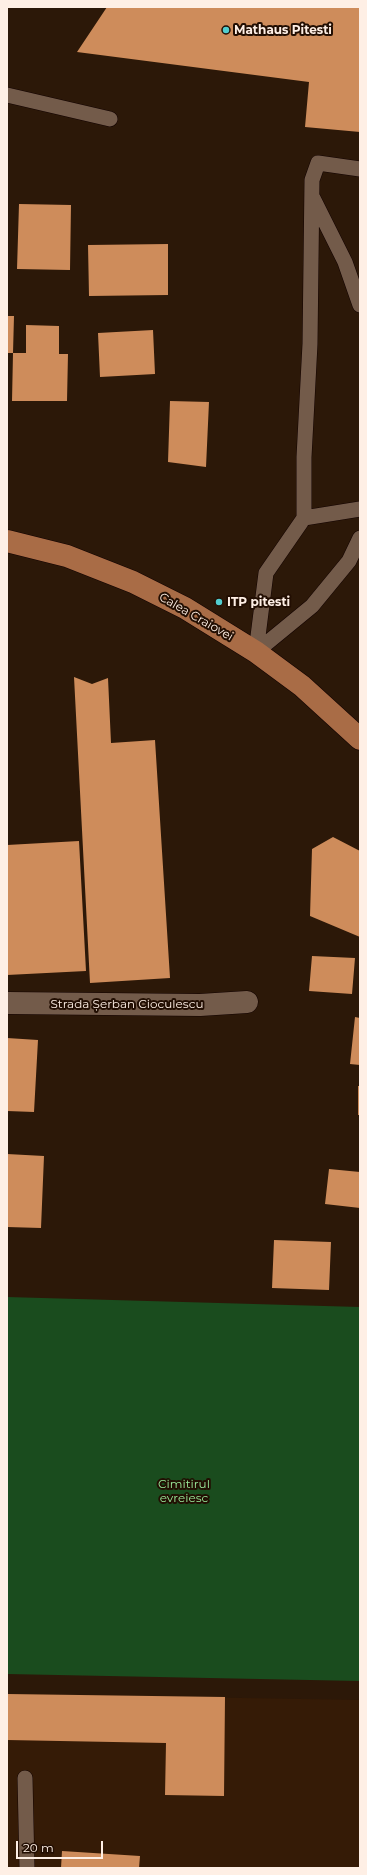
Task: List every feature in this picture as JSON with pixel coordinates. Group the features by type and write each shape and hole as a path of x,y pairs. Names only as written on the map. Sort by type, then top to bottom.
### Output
{"main road":[{"name":"Calea Craiovei","path":"7,541 67,556 133,582 185,608 256,652 315,697 360,739"}],"street":[{"name":"Strada Șerban Cioculescu","path":"7,1003 200,1005 247,1002"}],"lane":[{"path":"7,95 110,119"},
{"path":"256,652 266,573 304,518 304,456 310,344 312,180 318,163 360,169"},
{"path":"312,195 345,262 360,305"},
{"path":"304,518 360,509"},
{"path":"256,652 312,606 349,561 360,538"},
{"path":"25,1778 27,1868"}],"shaded area":[{"path":"7,1694 360,1700 360,1868 7,1868"}],"green space":[{"name":"Cimitirul evreiesc","path":"7,1297 360,1307 360,1681 7,1674"}],"building":[{"name":"Mathaus Pitesti","path":"107,7 360,7 360,132 305,127 309,82 77,52"},
{"path":"19,204 71,205 70,270 17,269"},
{"path":"168,244 168,295 89,296 88,245"},
{"path":"7,316 14,316 13,353 7,353"},
{"path":"26,325 59,326 59,354 68,354 67,401 12,401 13,353 26,353"},
{"path":"153,330 155,374 100,377 98,333"},
{"path":"170,401 209,402 206,467 168,462"},
{"path":"74,677 92,684 108,678 111,743 155,740 170,978 90,983"},
{"path":"333,837 360,851 360,937 310,916 312,849"},
{"path":"79,841 86,971 7,975 7,845"},
{"path":"312,956 355,958 352,994 309,991"},
{"path":"355,1017 360,1018 360,1065 350,1064"},
{"path":"7,1038 38,1040 34,1112 7,1111"},
{"path":"358,1086 360,1086 360,1115 358,1115"},
{"path":"7,1154 44,1156 41,1228 7,1227"},
{"path":"329,1169 360,1172 360,1208 325,1204"},
{"path":"274,1240 331,1242 329,1290 272,1288"},
{"path":"7,1694 225,1697 224,1796 165,1795 166,1743 7,1740"},
{"path":"62,1851 140,1856 139,1868 61,1868"}],"place":[{"name":"Mathaus Pitesti","path":"226,30"},
{"name":"ITP pitesti","path":"219,602"}]}
